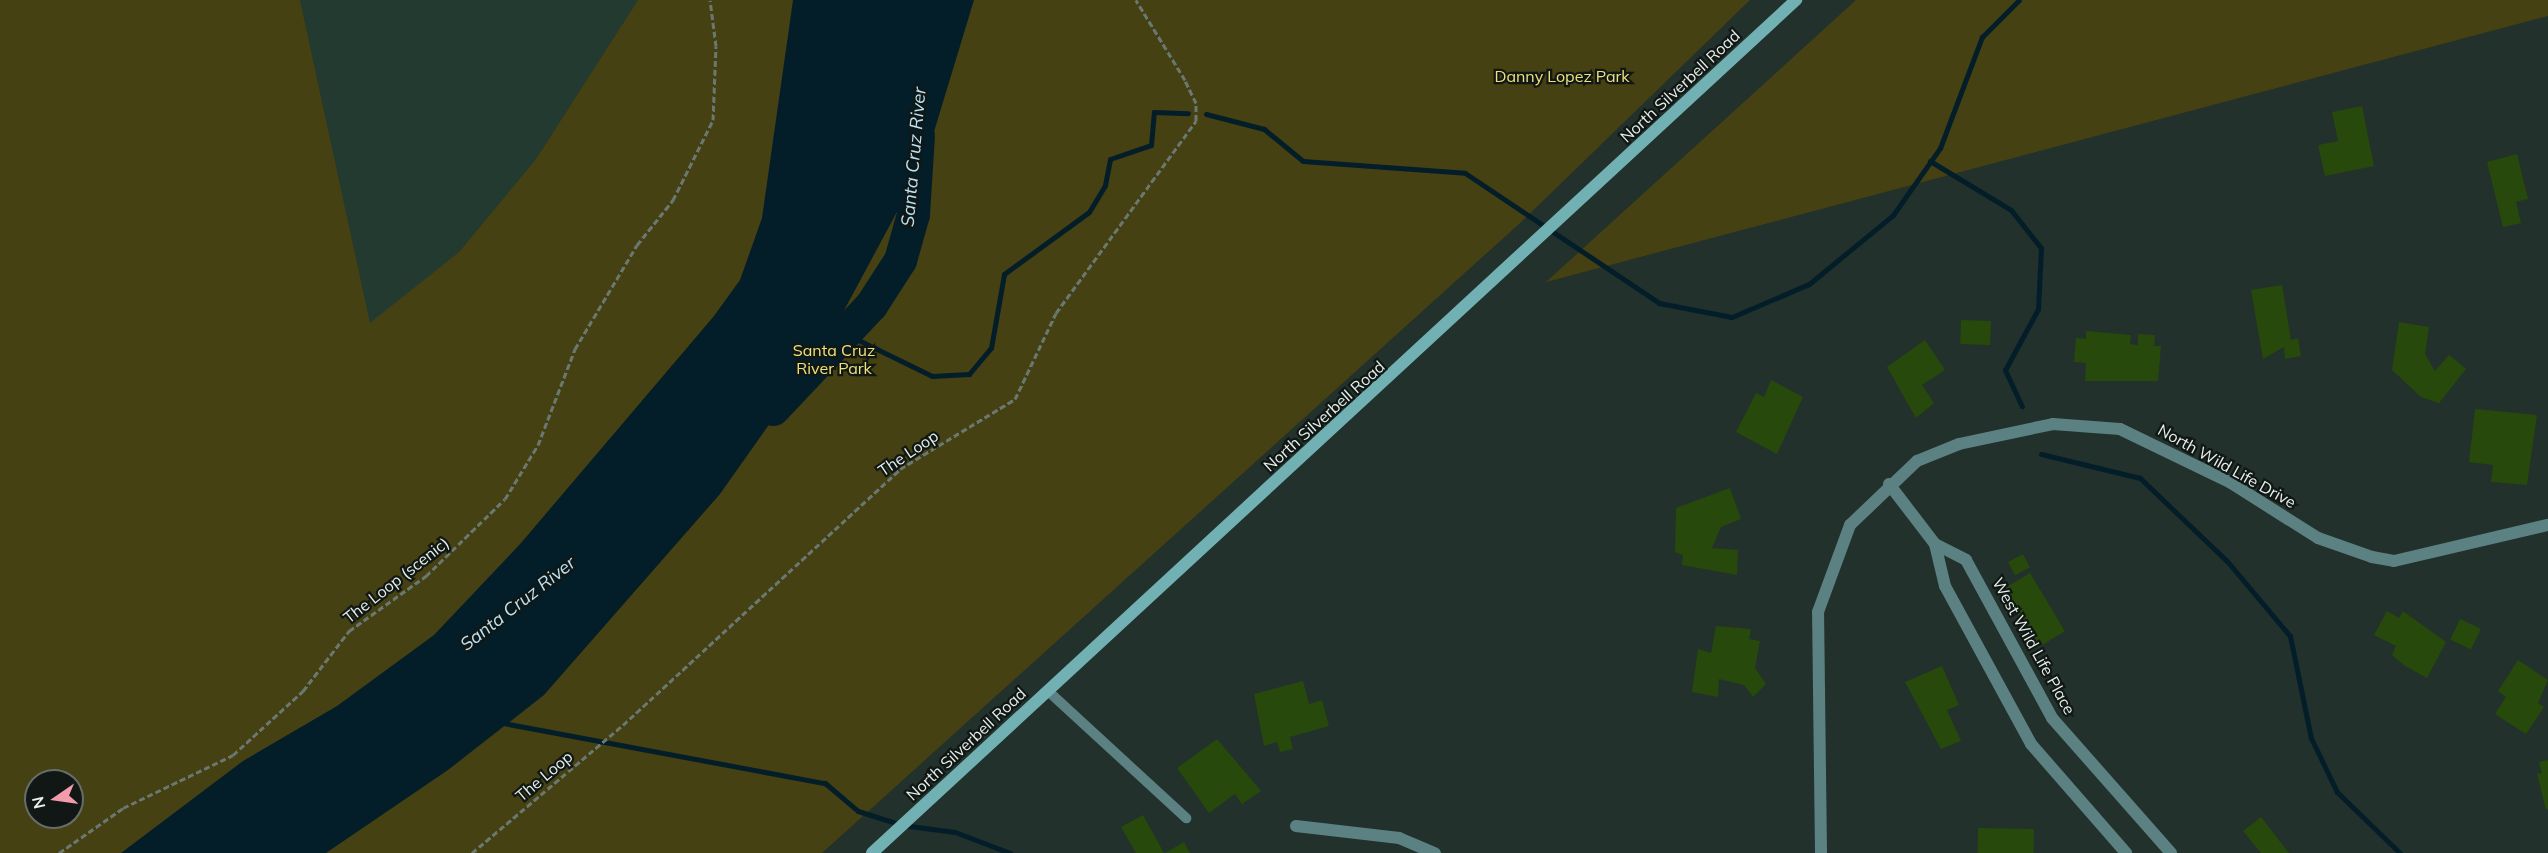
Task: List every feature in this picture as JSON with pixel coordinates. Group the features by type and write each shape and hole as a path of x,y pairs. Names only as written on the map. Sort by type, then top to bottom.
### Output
{"main road":[{"name":"North Silverbell Road","path":"872,853 1796,0"}],"street":[{"name":"North Wild Life Drive","path":"1821,853 1818,612 1850,525 1889,484 1917,461 1959,444 2053,424 2120,429 2168,449 2318,538 2372,557 2394,561 2548,525"},
{"name":"West Wild Life Place","path":"1889,484 1935,544 1945,586 2031,744 2126,853"},
{"name":"West Wild Life Place","path":"1935,544 1966,560 2052,718 2171,853"},
{"path":"1296,826 1399,838 1435,853"}],"lane":[{"path":"1048,691 1186,818"}],"path":[{"name":"The Loop (scenic)","path":"59,853 114,813 233,755 303,691 349,631 426,576 505,499 538,444 575,349 637,245 673,200 713,120 716,46 710,0"},
{"name":"The Loop","path":"472,853 623,726 900,469 1015,399 1056,313 1196,121 1196,103 1185,80 1136,0"}],"shaded area":[{"path":"300,0 638,0 536,159 459,252 370,324"}],"green space":[{"name":"Santa Cruz River Park","path":"0,0 300,0 370,323 459,252 536,159 638,0 1750,0 1519,224 822,853 0,853"},
{"path":"1856,0 2548,0 2548,16 1546,282"}],"water":[{"path":"793,0 974,0 926,158 826,344 720,494 544,695 448,770 326,853 121,853 243,761 337,706 434,635 521,543 714,316 740,280 762,218"}],"building":[{"path":"2362,106 2374,166 2325,176 2318,145 2338,141 2332,112"},
{"path":"2517,154 2528,199 2516,202 2521,223 2503,227 2487,162"},
{"path":"2282,285 2291,340 2298,338 2301,356 2285,359 2284,347 2263,359 2251,290"},
{"path":"1961,320 1991,321 1990,345 1960,344"},
{"path":"2399,322 2429,327 2425,354 2435,371 2449,355 2466,369 2439,403 2421,397 2392,370"},
{"path":"2086,331 2131,335 2130,344 2138,345 2138,334 2155,335 2154,346 2161,346 2158,381 2085,381 2086,363 2074,362 2076,338 2086,339"},
{"path":"1925,340 1945,370 1922,385 1934,403 1916,418 1887,367"},
{"path":"1771,380 1803,397 1777,454 1736,432 1756,393 1764,397"},
{"path":"2475,409 2537,415 2527,485 2491,482 2493,465 2469,462"},
{"path":"1730,488 1741,519 1721,527 1712,548 1738,550 1737,575 1682,565 1683,555 1675,552 1676,508"},
{"path":"2023,554 2030,567 2015,575 2008,562"},
{"path":"2030,573 2065,631 2038,648 2003,589"},
{"path":"2387,611 2399,618 2403,611 2446,642 2427,678 2405,666 2392,655 2396,646 2374,635"},
{"path":"2460,619 2481,629 2471,650 2450,640"},
{"path":"1716,626 1751,629 1749,639 1760,641 1755,668 1766,684 1753,697 1744,685 1719,679 1718,697 1692,692 1698,649 1711,653"},
{"path":"2518,660 2548,680 2538,703 2544,707 2526,734 2495,714 2506,697 2498,691"},
{"path":"1942,666 1959,705 1947,710 1961,741 1941,749 1905,682"},
{"path":"1303,681 1309,704 1322,700 1329,726 1290,737 1293,749 1280,752 1277,742 1264,746 1254,694"},
{"path":"1217,739 1261,791 1242,804 1235,794 1209,813 1177,768"},
{"path":"2548,760 2548,809 2546,810 2537,774 2542,773 2539,762"},
{"path":"1143,815 1164,853 1136,853 1121,827"},
{"path":"2261,817 2289,853 2261,853 2243,831"},
{"path":"1978,828 2034,829 2034,853 1978,853"},
{"path":"1184,842 1190,853 1165,853"}],"waterway":[{"path":"1206,114 1264,129 1303,161 1465,173 1659,303 1732,317 1809,284 1893,215 1940,148 1982,37 2019,0"},
{"path":"844,333 932,376 969,374 991,348 1004,274 1089,212 1105,185 1110,159 1151,145 1154,112 1188,113"},
{"name":"Santa Cruz River","path":"773,409 871,305 900,260 913,214 918,135"},
{"path":"1930,161 2011,210 2041,248 2038,309 2005,370 2022,406"},
{"path":"2041,454 2140,478 2227,561 2290,636 2311,738 2337,792 2400,853"},
{"path":"503,723 825,783 858,811 902,825 955,832 1010,853"}],"park label":[{"name":"Danny Lopez Park","path":"1562,76"}]}
